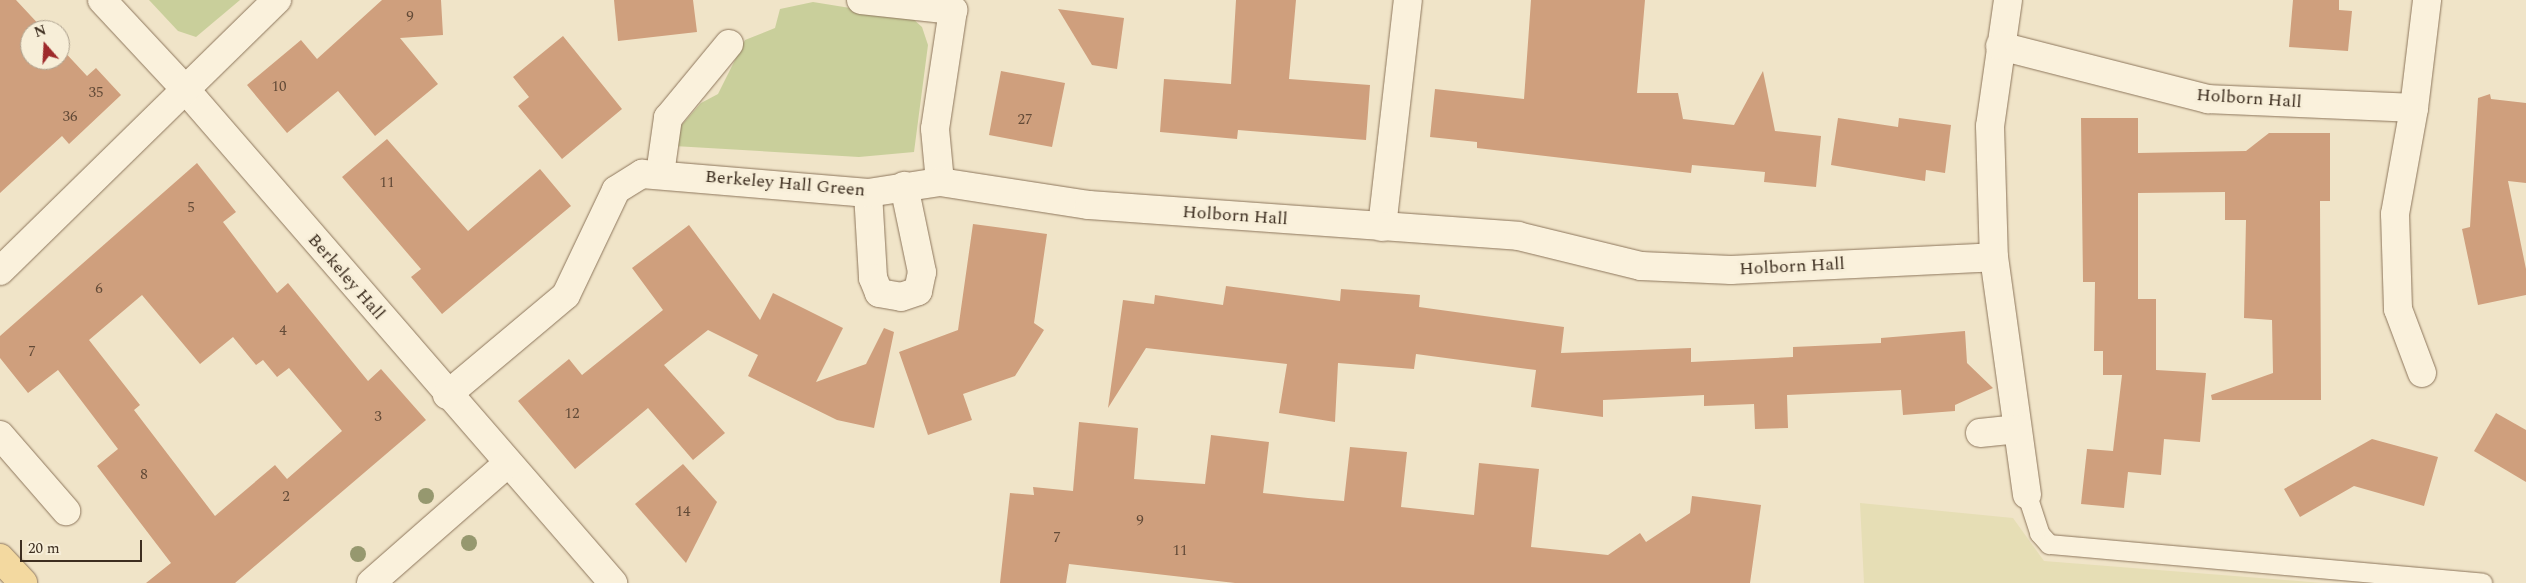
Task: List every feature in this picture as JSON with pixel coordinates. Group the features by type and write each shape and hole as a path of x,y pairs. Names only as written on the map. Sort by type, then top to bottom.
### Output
{"main road":[{"path":"0,558 23,583"}],"street":[{"name":"Berkeley Hall","path":"102,0 185,89 447,395 613,583"},
{"path":"0,271 277,0"},
{"path":"861,0 953,10 935,128 940,182"},
{"path":"1382,227 1408,0"},
{"path":"2008,0 1990,126 1994,257 2016,429 2027,495"},
{"path":"2422,373 2398,309 2395,224 2414,108 2427,0"},
{"path":"660,174 668,118 729,44"},
{"name":"Holborn Hall","path":"2000,46 2208,99 2414,108"},
{"name":"Berkeley Hall Green","path":"447,395 566,295 616,190 628,179 660,174 868,193 940,182 1089,205"},
{"path":"868,193 873,278 878,293 900,297 918,291 922,272 904,186"},
{"name":"Holborn Hall","path":"1089,205 1518,236 1641,266 1732,270 1994,257"},
{"path":"1980,433 2016,429"},
{"path":"0,435 66,511"},
{"path":"371,583 507,464"}],"lane":[{"path":"2027,495 2038,533 2049,544 2482,583"}],"shaded area":[{"path":"1860,503 2013,518 2044,561 2323,583 1864,583"}],"green space":[{"path":"149,0 240,0 196,37 178,31"},
{"path":"813,2 912,18 922,27 928,45 914,152 859,157 674,146 679,128 701,103 718,94 745,40 775,28 780,9"}],"building":[{"path":"0,0 16,0 35,20 20,20 20,70 70,70 70,58 87,76 96,68 121,95 69,144 62,136 0,193"},
{"path":"382,0 441,0 443,35 400,38 438,84 375,136 338,91 287,133 247,85 301,40 317,59"},
{"path":"614,0 693,0 697,32 618,41"},
{"path":"1236,0 1296,0 1289,79 1370,85 1366,140 1238,130 1237,139 1160,132 1164,79 1231,84"},
{"path":"1531,0 1645,0 1637,93 1678,93 1683,119 1734,125 1763,71 1775,131 1821,136 1816,187 1764,182 1765,172 1692,165 1691,173 1477,148 1477,142 1430,137 1435,89 1524,99"},
{"path":"2293,0 2339,0 2339,10 2352,11 2348,51 2289,47"},
{"path":"1058,9 1124,18 1117,69 1092,65"},
{"path":"563,36 622,109 562,159 518,106 529,97 513,77"},
{"path":"1001,71 1065,83 1052,147 989,135"},
{"path":"2490,94 2491,99 2526,103 2526,183 2508,181 2526,269 2526,295 2478,305 2462,229 2470,227 2478,98"},
{"path":"1838,118 1898,127 1899,118 1951,125 1945,173 1926,170 1925,181 1831,165"},
{"path":"2081,118 2138,118 2138,153 2246,151 2269,133 2330,133 2330,201 2320,201 2321,400 2212,400 2211,395 2273,373 2272,320 2244,318 2246,220 2225,220 2225,192 2138,193 2138,299 2156,299 2156,370 2206,373 2200,442 2164,439 2161,475 2128,472 2124,508 2081,504 2087,449 2113,451 2122,375 2103,375 2103,351 2094,351 2095,282 2083,282"},
{"path":"387,139 468,231 540,169 571,206 442,314 411,277 421,269 342,177"},
{"path":"197,163 236,212 223,222 277,293 288,283 368,381 381,369 426,420 235,583 146,583 171,563 97,466 118,449 58,370 28,393 0,358 0,336","holes":["142,295 200,364 233,337 256,365 263,360 277,377 289,368 342,431 287,479 275,465 215,516 134,410 140,405 89,340"]},
{"path":"973,224 1047,234 1034,323 1044,330 1015,376 963,394 972,420 928,435 899,352 958,330"},
{"path":"689,225 760,320 773,293 843,328 816,382 866,364 884,328 894,332 874,428 837,420 748,376 758,355 708,330 664,365 725,433 693,460 648,408 575,469 518,401 569,359 582,375 663,310 632,268"},
{"path":"1226,286 1340,301 1341,289 1420,295 1419,307 1564,327 1561,353 1691,348 1691,362 1793,357 1793,347 1881,343 1881,338 1965,331 1967,363 1993,388 1955,405 1955,411 1903,415 1901,390 1787,395 1788,428 1755,429 1754,404 1704,406 1704,395 1603,400 1603,417 1531,407 1536,370 1416,354 1414,369 1338,363 1335,422 1279,413 1287,364 1146,348 1108,408 1123,300 1154,304 1155,295 1223,305"},
{"path":"2496,413 2526,430 2526,482 2474,451"},
{"path":"1079,422 1138,428 1134,479 1205,484 1211,435 1269,442 1263,493 1308,498 1344,501 1350,447 1407,452 1401,507 1474,515 1479,463 1539,469 1531,547 1608,555 1640,533 1646,542 1690,513 1692,496 1761,505 1750,583 1235,583 1069,564 1066,583 1000,583 1010,493 1034,495 1033,487 1073,491"},
{"path":"2372,439 2438,457 2424,506 2354,486 2300,517 2284,489"},
{"path":"683,464 717,502 686,563 635,504"}]}
